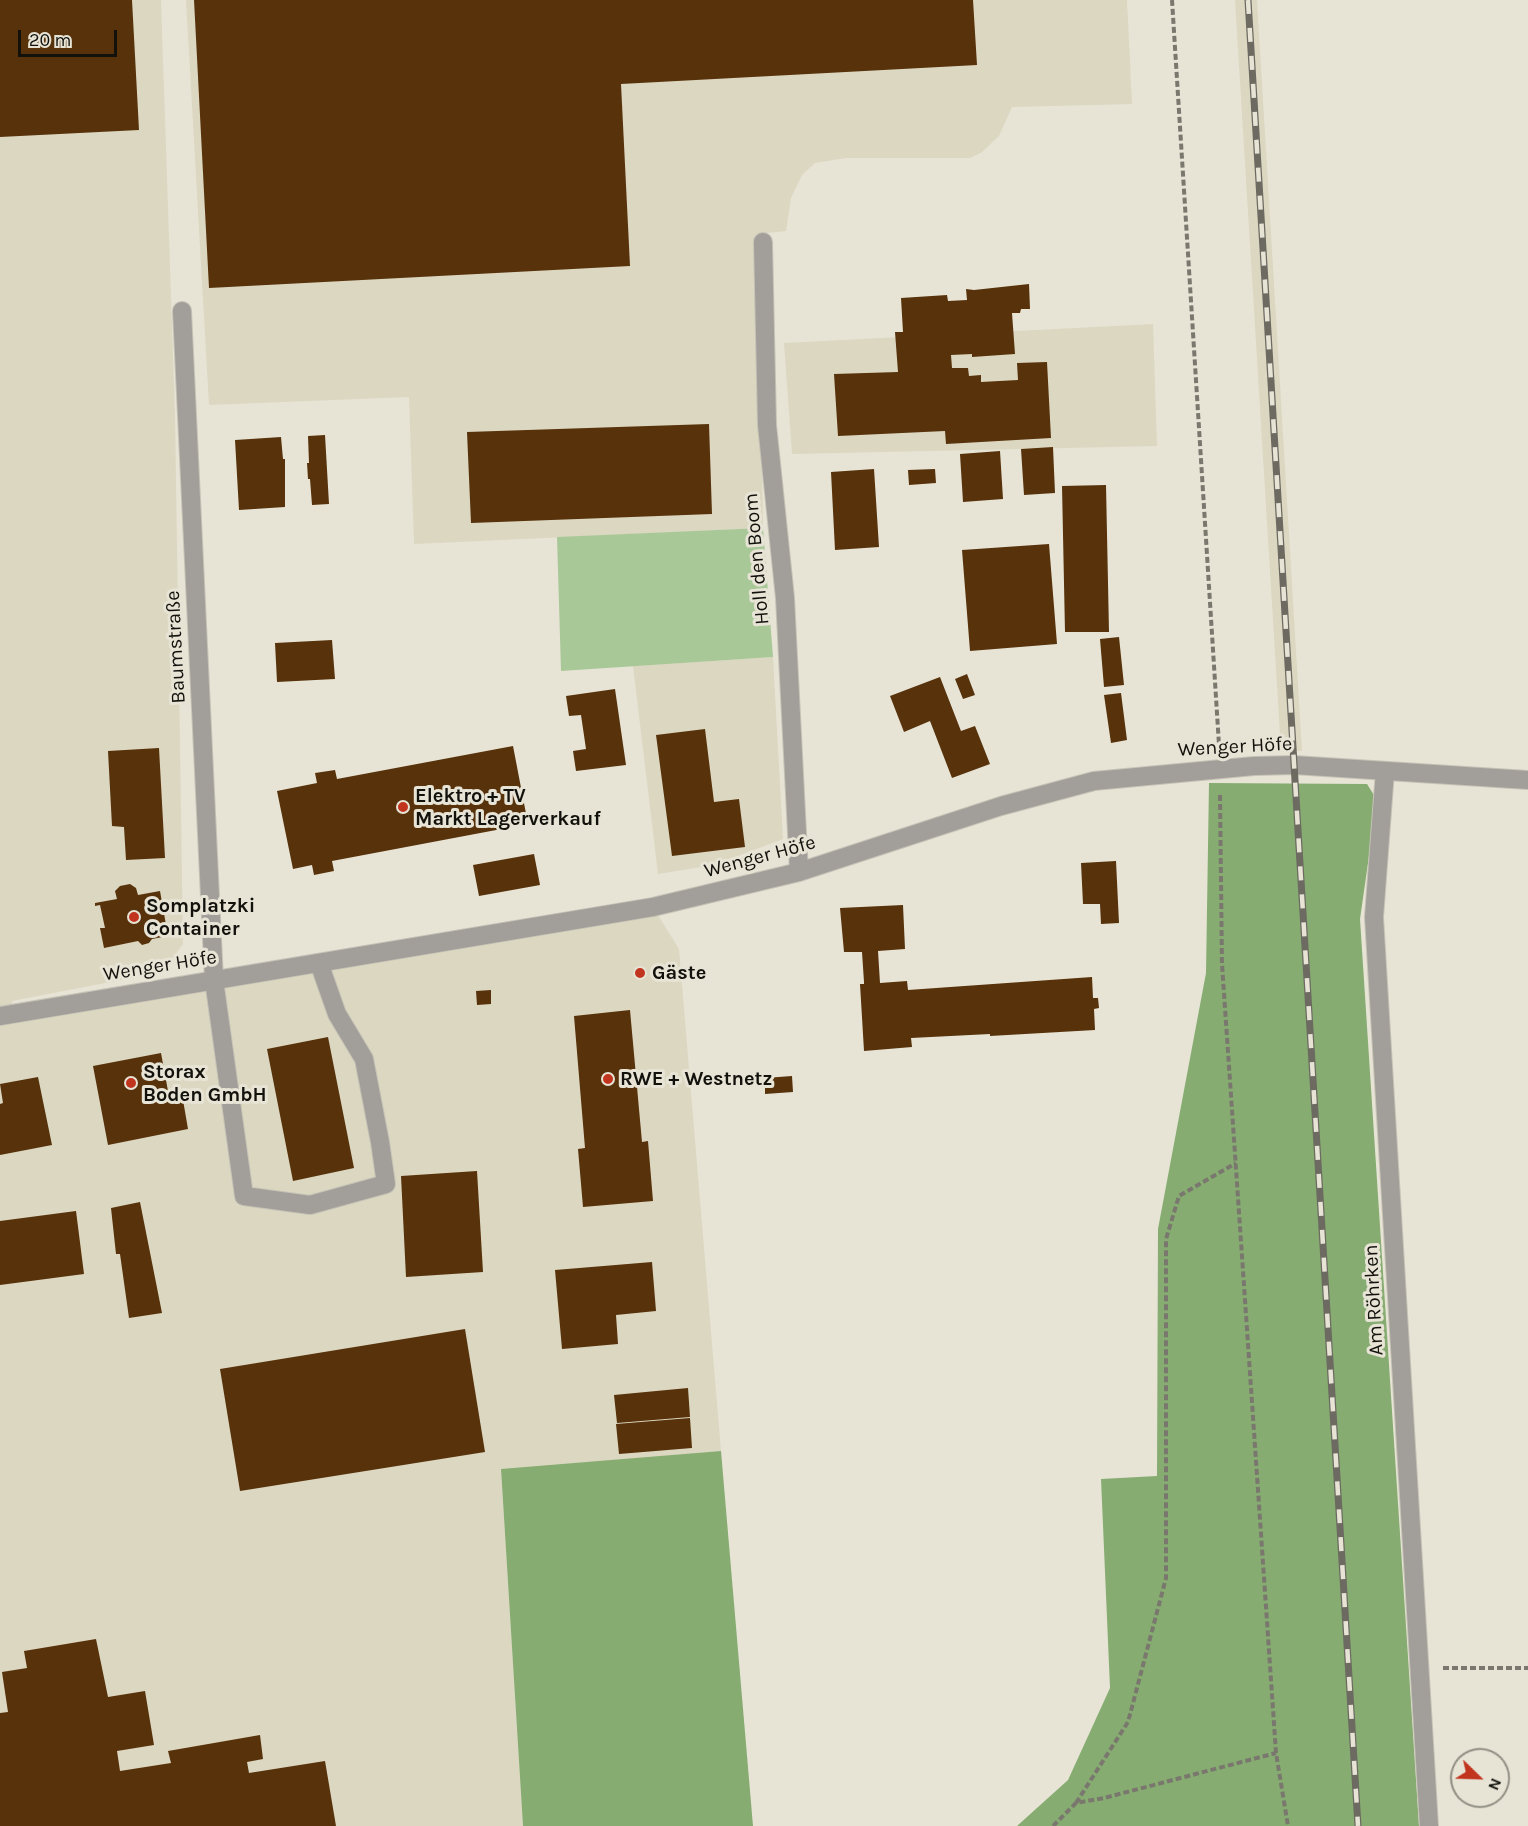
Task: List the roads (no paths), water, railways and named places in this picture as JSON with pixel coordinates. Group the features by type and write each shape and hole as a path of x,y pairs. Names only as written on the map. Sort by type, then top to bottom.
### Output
{"street":[{"name":"Holl den Boom","path":"763,242 767,425 785,598 799,872"},
{"name":"Baumstraße","path":"182,311 214,980 244,1196 310,1205 386,1184 364,1059 337,1014 319,963"},
{"name":"Wenger Höfe","path":"0,1016 653,907 799,872 1001,806 1094,781 1254,766 1294,765 1528,780"},
{"name":"Am Röhrken","path":"1385,771 1374,917 1429,1826"}],"railway":[{"path":"1248,0 1358,1826"}],"place":[{"name":"Elektro + TV Markt Lagerverkauf","path":"403,807"},
{"name":"Somplatzki Container","path":"134,917"},
{"name":"Gäste","path":"640,973"},
{"name":"RWE + Westnetz","path":"608,1079"},
{"name":"Storax Boden GmbH","path":"131,1083"}]}
